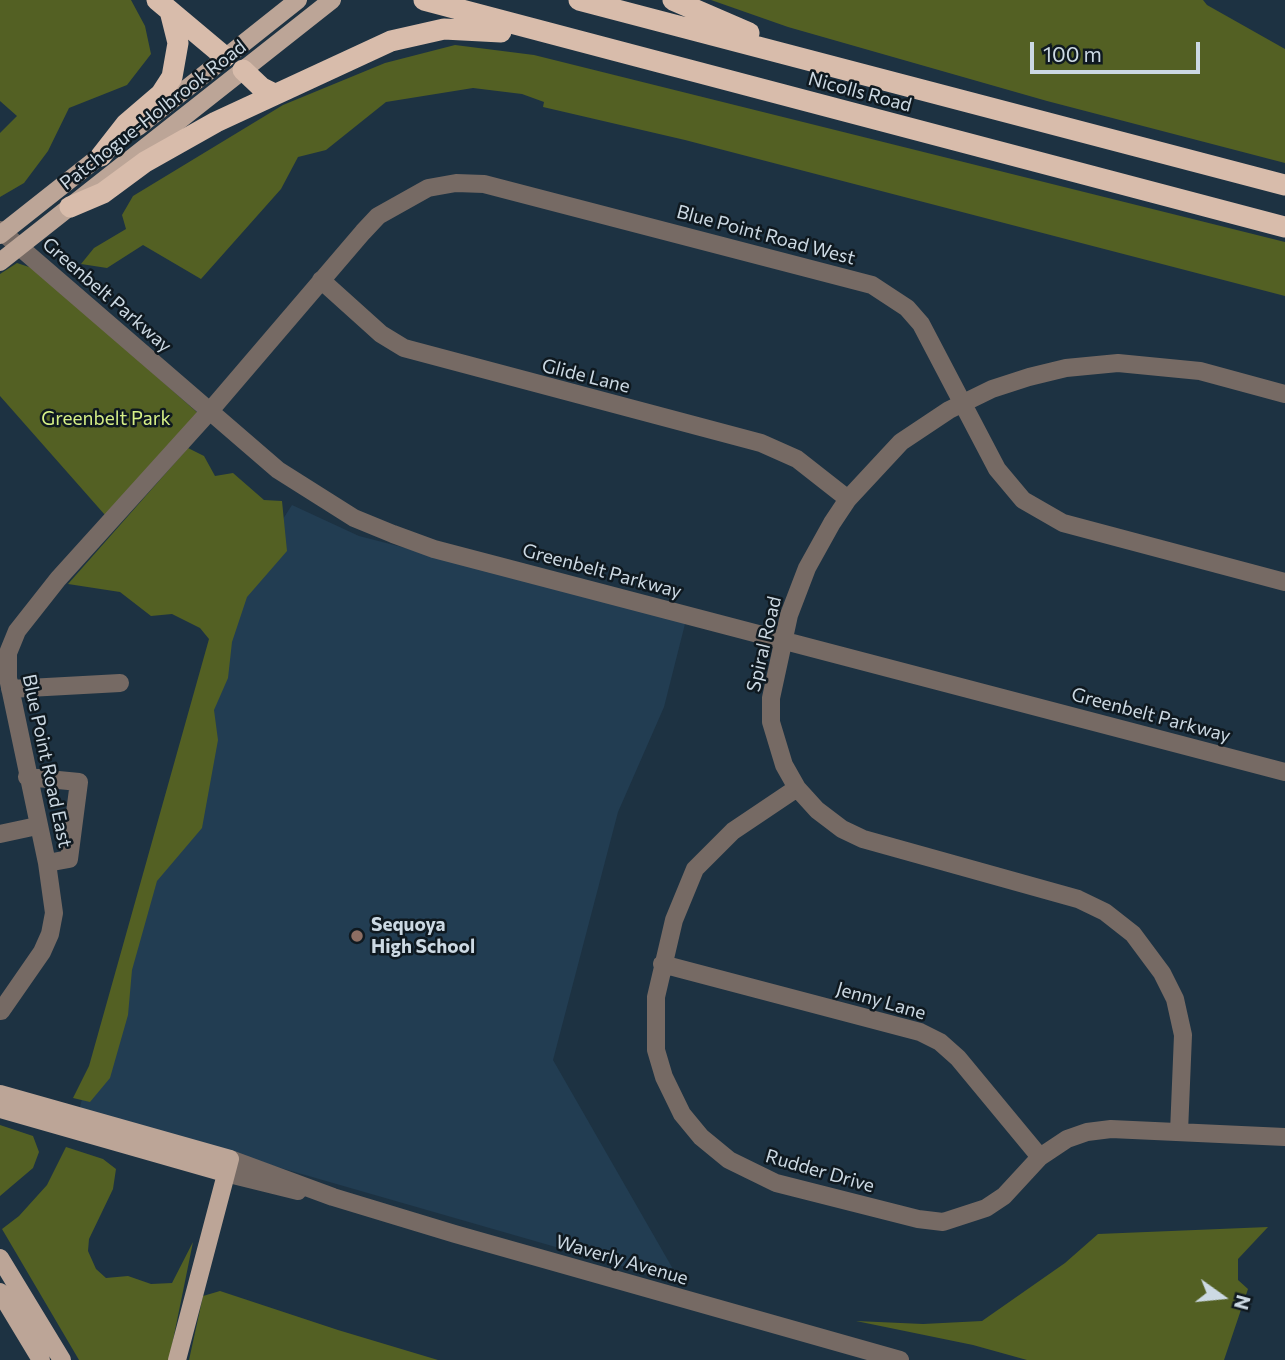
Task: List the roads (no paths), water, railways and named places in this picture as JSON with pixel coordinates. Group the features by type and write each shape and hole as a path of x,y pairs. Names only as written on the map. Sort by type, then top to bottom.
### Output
{"highway":[{"name":"Nicolls Road","path":"424,0 1285,227"},
{"name":"Nicolls Road","path":"579,0 1285,185"},
{"path":"673,0 741,30 821,54 869,76"},
{"path":"163,6 226,57"},
{"path":"101,156 126,124 161,94 172,77 178,43 163,6"},
{"path":"70,207 103,193 191,135 274,94 391,41 427,31 481,29 635,56"},
{"path":"243,70 262,88 274,94"}],"main road":[{"name":"Patchogue-Holbrook Road","path":"1,232 298,0"},
{"name":"Patchogue-Holbrook Road","path":"0,262 332,0"},
{"path":"226,57 243,70"},
{"name":"Waverly Avenue","path":"0,1094 228,1166"},
{"name":"Waverly Avenue","path":"0,1110 228,1166"},
{"path":"177,1360 228,1166"},
{"path":"0,1258 62,1360"},
{"path":"0,1292 41,1360"}],"street":[{"name":"Blue Point Road West","path":"209,411 379,216 401,201 428,188 456,183 484,184 872,285 907,308 921,324 997,469 1023,500 1041,513 1063,523 1285,582"},
{"name":"Greenbelt Parkway","path":"1,232 304,489 354,517 393,534 434,549 1285,772"},
{"name":"Glide Lane","path":"321,280 381,334 404,348 761,443 797,459 848,499"},
{"name":"Spiral Road","path":"1179,1132 1183,1035 1175,999 1162,973 1133,934 1105,912 1078,898 863,839 842,829 817,810 797,789 784,765 771,723 771,698 783,639 807,568 848,499 901,442 961,403 1029,377 1066,368 1118,363 1200,371 1285,394"},
{"name":"Blue Point Road East","path":"1,1011 42,952 50,934 54,913 47,863 10,689 8,653 25,618 209,411"},
{"path":"10,689 120,683"},
{"path":"27,777 79,782 69,859 47,863"},
{"name":"Rudder Drive","path":"797,789 733,831 695,869 684,889 662,964 654,1026 656,1050 664,1077 682,1114 701,1137 729,1160 750,1173 789,1186 918,1219 943,1222 986,1208 1004,1196 1040,1157 1067,1139 1087,1132 1111,1129 1285,1137"},
{"path":"0,834 37,826"},
{"name":"Jenny Lane","path":"662,964 920,1032 940,1042 958,1058 1040,1157"},
{"name":"Waverly Avenue","path":"228,1166 688,1302 900,1360"}],"place":[{"name":"Sequoya High School","path":"357,936"}],"park label":[{"name":"Greenbelt Park","path":"106,419"}]}
